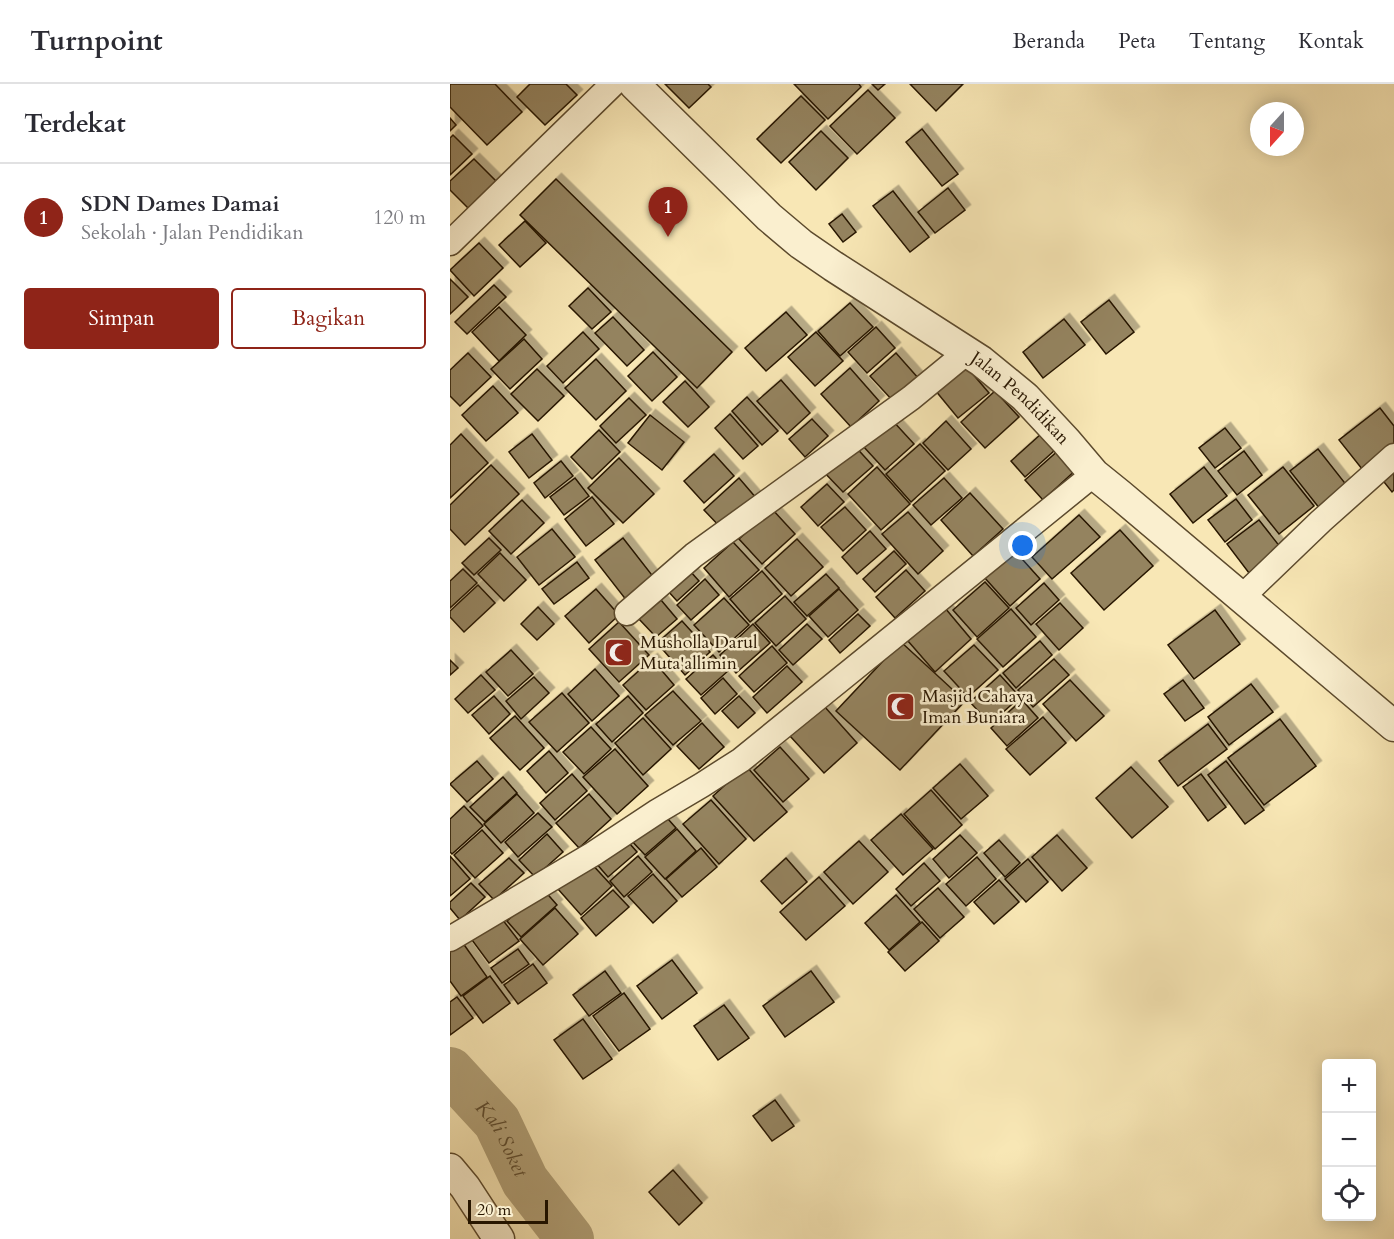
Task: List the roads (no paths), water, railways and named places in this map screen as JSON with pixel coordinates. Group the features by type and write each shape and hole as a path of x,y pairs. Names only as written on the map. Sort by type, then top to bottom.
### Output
{"street":[{"path":"450,243 613,84"},
{"name":"Jalan Pendidikan","path":"634,84 769,217 801,244 833,266 999,375 1066,441 1094,474 1394,726"},
{"path":"627,613 694,555 910,398 967,352"},
{"path":"1242,597 1321,521 1394,456"},
{"path":"450,939 594,854 741,760 1094,474"},
{"path":"450,1169 465,1187 499,1239"}],"waterway":[{"name":"Kali Soket","path":"450,1071 497,1122 525,1181 570,1239"}],"place":[{"name":"SDN Dames Damai","path":"668,237"},
{"name":"Musholla Darul Muta'allimin","path":"619,652"},
{"name":"Masjid Cahaya Iman Buniara","path":"901,706"}]}
